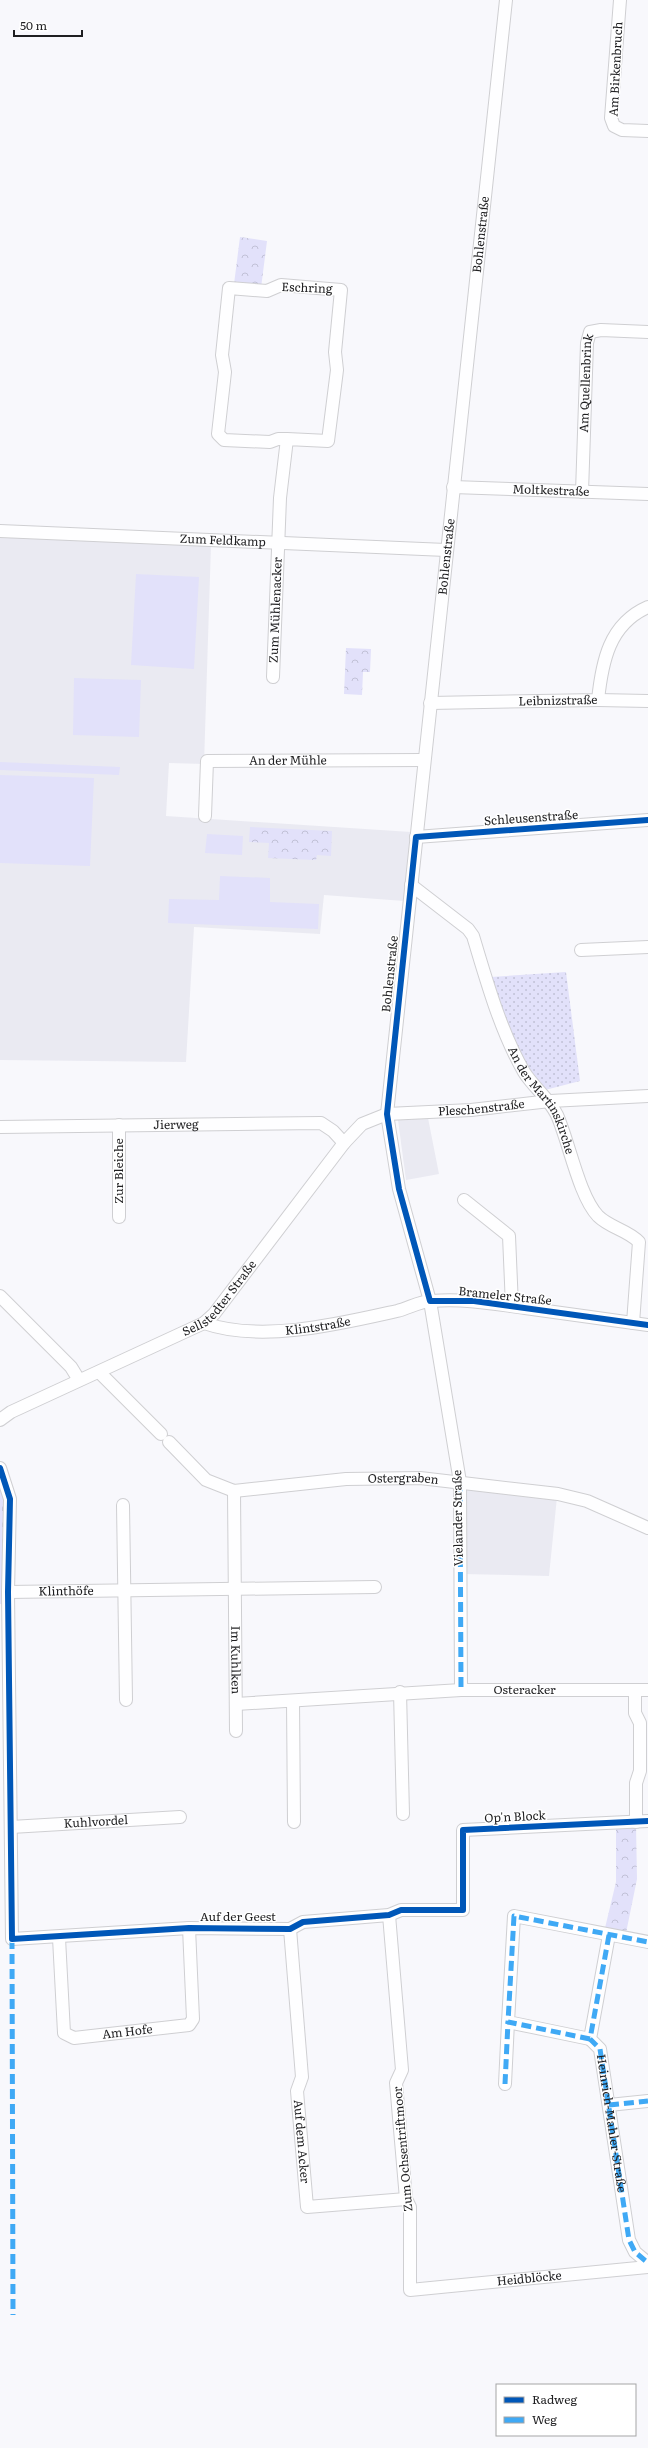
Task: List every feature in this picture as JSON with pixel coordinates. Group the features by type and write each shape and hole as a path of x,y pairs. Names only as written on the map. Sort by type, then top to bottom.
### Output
{"street":[{"name":"Bohlenstraße","path":"387,1114 446,550 506,0"},
{"name":"Am Birkenbruch","path":"620,0 611,118 614,126 622,130 648,131"},
{"name":"Eschring","path":"281,285 341,290 335,352 337,370 328,441 288,439 278,439 270,442 224,440 218,434 225,372 222,355 229,288 267,291 281,285"},
{"name":"Am Quellenbrink","path":"582,492 587,343 590,332 601,330 648,332"},
{"path":"279,543 280,498 288,439"},
{"name":"Moltkestraße","path":"453,487 648,494"},
{"name":"Zum Feldkamp","path":"0,531 446,550"},
{"name":"Zum Mühlenacker","path":"273,677 279,543"},
{"name":"Leibnizstraße","path":"430,703 598,700 602,667 613,636 629,618 648,607"},
{"path":"598,700 648,701"},
{"name":"An der Mühle","path":"205,816 207,761 424,760"},
{"name":"Schleusenstraße","path":"416,837 648,820"},
{"name":"An der Martinskirche","path":"411,885 468,929 473,936 501,1024 525,1073 550,1101 563,1130 588,1201 599,1216 632,1234 639,1242 633,1323"},
{"path":"581,950 648,947"},
{"name":"Pleschenstraße","path":"387,1114 471,1110 550,1101 648,1096"},
{"path":"387,1114 399,1189 430,1301"},
{"name":"Sellstedter Straße","path":"0,1420 11,1412 204,1323 214,1314 344,1143 362,1124 387,1114"},
{"name":"Jierweg","path":"0,1126 320,1123 333,1131 344,1143"},
{"name":"Zur Bleiche","path":"119,1125 119,1217"},
{"path":"464,1200 509,1236 512,1306"},
{"path":"0,1296 72,1367 79,1380"},
{"name":"Brameler Straße","path":"430,1301 474,1301 648,1325"},
{"name":"Klintstraße","path":"204,1323 222,1329 279,1330 319,1326 363,1318 400,1310 430,1301"},
{"name":"Vielander Straße","path":"430,1301 460,1482 461,1690"},
{"name":"Ostergraben","path":"99,1372 206,1480 234,1491 346,1479 420,1478 572,1497 587,1501 648,1528"},
{"path":"0,1468 10,1499 8,1592 10,1827"},
{"name":"Im Kuhlken","path":"234,1491 236,1731"},
{"path":"123,1505 126,1700"},
{"path":"236,1590 375,1588"},
{"name":"Klinthöfe","path":"8,1592 236,1590"},
{"name":"Osteracker","path":"236,1704 374,1697 400,1692 461,1690 648,1690"},
{"path":"635,1690 635,1713 640,1723 640,1771 636,1783 642,1821"},
{"path":"400,1692 403,1814"},
{"path":"293,1701 294,1822"},
{"name":"Kuhlvordel","path":"10,1827 180,1817"},
{"name":"Op'n Block","path":"463,1910 463,1830 642,1821"},
{"name":"Auf der Geest","path":"10,1827 12,1939 59,1938 189,1928 290,1929 303,1922 389,1915 400,1910 463,1910"},
{"name":"Zum Ochsentriftmoor","path":"389,1915 402,2070 396,2083 406,2198 410,2207 410,2290"},
{"path":"505,2084 514,1916 648,1942"},
{"name":"Am Hofe","path":"59,1938 64,2033 74,2038 189,2025 194,2020 189,1928"},
{"name":"Auf dem Acker","path":"290,1929 302,2077 297,2091 307,2207 406,2198"},
{"name":"Heinrich-Mahler-Straße","path":"609,1935 590,2039 600,2049 629,2240 635,2252 648,2263"},
{"path":"508,2022 590,2039"},
{"path":"609,2105 648,2101"},
{"name":"Heidblöcke","path":"410,2290 648,2267"}],"shaded area":[{"path":"0,536 211,545 204,764 169,763 166,816 411,832 404,901 324,895 320,934 194,927 186,1062 0,1060"},
{"path":"428,1118 439,1174 406,1180 398,1120"},
{"path":"463,1487 557,1497 549,1576 462,1574"}],"green space":[{"path":"240,237 267,241 261,288 234,284"},
{"path":"136,574 199,577 194,669 131,665"},
{"path":"346,648 371,649 370,672 363,672 362,695 344,694"},
{"path":"74,678 141,680 139,737 73,735"},
{"path":"0,762 120,767 119,775 0,770"},
{"path":"0,775 94,778 90,866 0,863"},
{"path":"250,827 332,831 331,856 317,855 316,860 268,858 269,843 249,842"},
{"path":"207,834 243,836 242,855 205,853"},
{"path":"220,876 270,878 270,902 319,904 318,929 168,923 169,899 219,900"},
{"path":"566,972 580,1081 545,1090 519,1051 506,1022 491,977"},
{"path":"0,1481 5,1510 5,1604 0,1604"},
{"path":"636,1825 637,1879 626,1933 605,1928 616,1882 616,1826"}],"marked path":[{"path":"460,1482 461,1690"},
{"path":"590,2039 508,2022 514,1916 648,1942"},
{"path":"609,1935 590,2039 600,2049 629,2240 635,2252 648,2263"},
{"path":"12,1939 13,2315"},
{"path":"505,2084 508,2022"},
{"path":"609,2105 648,2101"}],"cycle path":[{"path":"648,820 416,837 387,1114 399,1189 430,1301 474,1301 648,1325"},
{"path":"0,1468 10,1499 8,1592 12,1939 189,1928 290,1929 303,1922 389,1915 401,1910 463,1910 463,1830 648,1821"}]}
